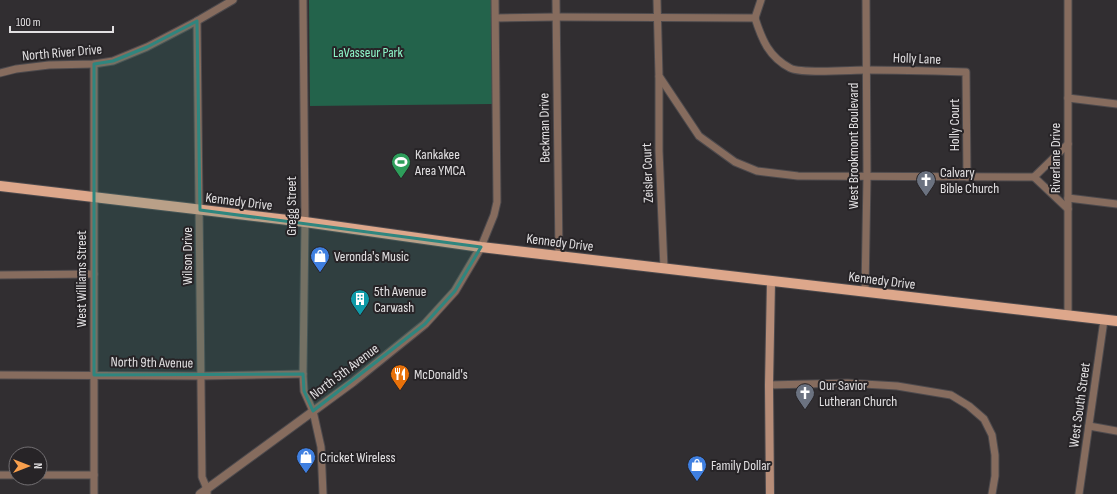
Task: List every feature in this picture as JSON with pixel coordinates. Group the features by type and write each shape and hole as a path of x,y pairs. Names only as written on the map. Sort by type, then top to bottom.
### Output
{"main road":[{"name":"Kennedy Drive","path":"0,186 305,222 481,247 1117,321"},
{"path":"770,494 769,385 772,281"}],"street":[{"name":"North River Drive","path":"0,73 16,69 49,65 94,64 113,61 133,53 197,21 232,0"},
{"name":"Gregg Street","path":"303,0 305,222 303,374 304,391 313,411 321,447 323,494"},
{"path":"481,247 497,202 495,0"},
{"name":"Beckman Drive","path":"556,0 559,256"},
{"name":"Zeisler Court","path":"657,0 659,151 664,268"},
{"path":"496,18 755,18 761,0"},
{"name":"West Brookmont Boulevard","path":"865,292 867,177 866,0"},
{"name":"Riverlane Drive","path":"1068,0 1068,316"},
{"name":"Holly Lane","path":"755,18 762,40 776,60 792,69 807,71 866,70 966,72"},
{"name":"Wilson Drive","path":"197,21 202,477 205,492"},
{"name":"West Williams Street","path":"94,64 94,494"},
{"name":"Holly Court","path":"966,72 967,177"},
{"path":"659,76 699,136 735,162 757,171 798,176 1034,177 1068,209"},
{"path":"1068,98 1117,104"},
{"path":"1034,177 1068,144"},
{"path":"1068,198 1117,204"},
{"name":"North 5th Avenue","path":"205,492 353,382 425,324 455,291 481,247"},
{"path":"0,275 94,274"},
{"name":"West South Street","path":"1079,494 1104,320"},
{"name":"North 9th Avenue","path":"0,375 201,376 303,374"},
{"path":"769,385 847,383 897,386 952,396 969,406 984,419 992,435 995,462 995,476 992,494"},
{"path":"1089,426 1117,431"},
{"path":"48,475 94,475"}],"highlighted area":[{"path":"197,21 200,210 481,247 455,291 425,324 313,411 304,391 303,374 94,375 94,64 113,61 147,47"}],"green space":[{"name":"LaVasseur Park","path":"309,0 491,0 492,104 310,106"}],"place":[{"name":"Kankakee Area YMCA","path":"401,179"},
{"name":"Calvary Bible Church","path":"926,197"},
{"name":"Veronda's Music","path":"320,273"},
{"name":"5th Avenue Carwash","path":"360,316"},
{"name":"McDonald's","path":"400,391"},
{"name":"Our Savior Lutheran Church","path":"805,410"},
{"name":"Cricket Wireless","path":"306,474"},
{"name":"Family Dollar","path":"697,482"}]}
